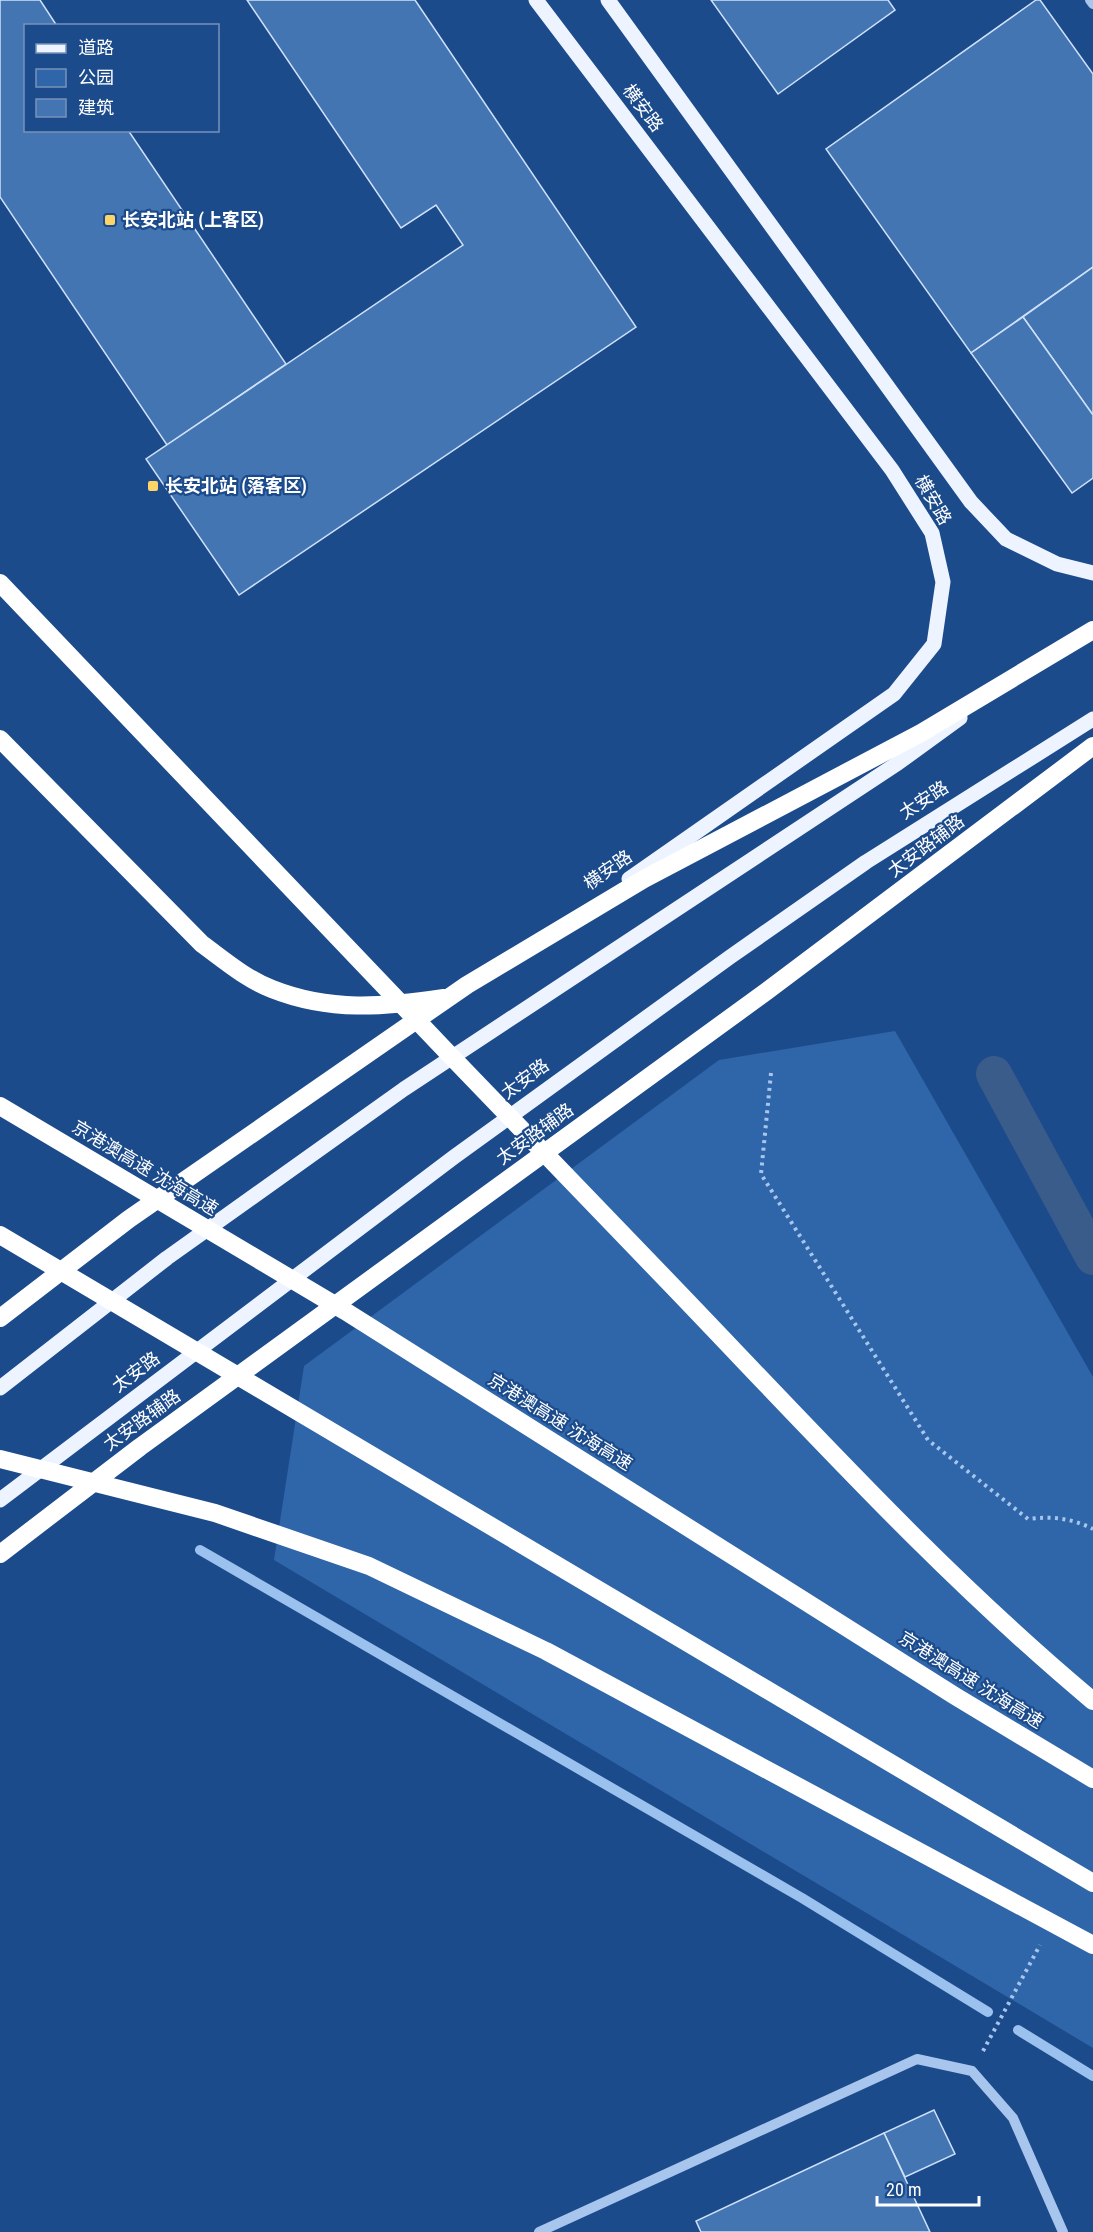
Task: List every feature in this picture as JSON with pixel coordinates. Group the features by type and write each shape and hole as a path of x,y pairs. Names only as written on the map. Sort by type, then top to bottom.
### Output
{"highway":[{"path":"0,583 271,871 889,1510 1055,1669 1093,1701"},
{"path":"0,1318 129,1219 449,998 539,941 644,879 921,733 1093,630"},
{"path":"0,739 202,944 236,969 271,989 310,1000 351,1007 392,1006 449,998"},
{"name":"太安路辅路","path":"0,1554 140,1447 758,997 1093,746"},
{"name":"京港澳高速 沈海高速","path":"0,1106 345,1311 955,1696 1093,1779"},
{"path":"0,1235 1093,1883"},
{"path":"0,1459 215,1513 369,1566 546,1651 1093,1945"}],"main road":[{"name":"横安路","path":"536,0 892,470 932,533 943,582 934,644 894,694 539,941"},
{"name":"横安路","path":"608,0 971,502 1006,539 1057,564 1093,573"},
{"path":"0,1388 167,1258 404,1089 898,763 1032,666"},
{"name":"太安路","path":"0,1500 454,1156 730,957 866,862 1093,719"}],"street":[{"path":"1090,0 1093,4"},
{"path":"539,2232 917,2060 972,2071 1013,2118 1063,2232"}],"path":[{"path":"771,1073 761,1174 928,1440 1028,1519 1050,1517 1071,1520 1093,1529"},
{"path":"972,2071 1044,1938"}],"green space":[{"path":"895,1031 1093,1377 1093,2048 274,1560 304,1366 719,1060"}],"building":[{"path":"0,0 40,0 56,24 24,24 24,132 129,132 286,364 167,445 0,197"},
{"path":"247,0 415,0 636,327 239,595 146,459 463,245 436,205 401,228"},
{"path":"711,0 888,0 895,10 778,94"},
{"path":"1036,0 1040,0 1093,74 1093,267 971,353 826,149"},
{"path":"1093,267 1093,415 1023,317"},
{"path":"1023,317 1093,415 1093,478 1072,493 971,353"},
{"path":"934,2110 955,2154 905,2177 884,2133"},
{"path":"884,2133 930,2232 701,2232 696,2221"}],"waterway":[{"path":"994,1074 1093,1257"},
{"path":"200,1550 802,1898 988,2012"},
{"path":"1018,2030 1093,2076"}],"place":[{"name":"长安北站 (上客区)","path":"110,220"},
{"name":"长安北站 (落客区)","path":"153,486"}]}
